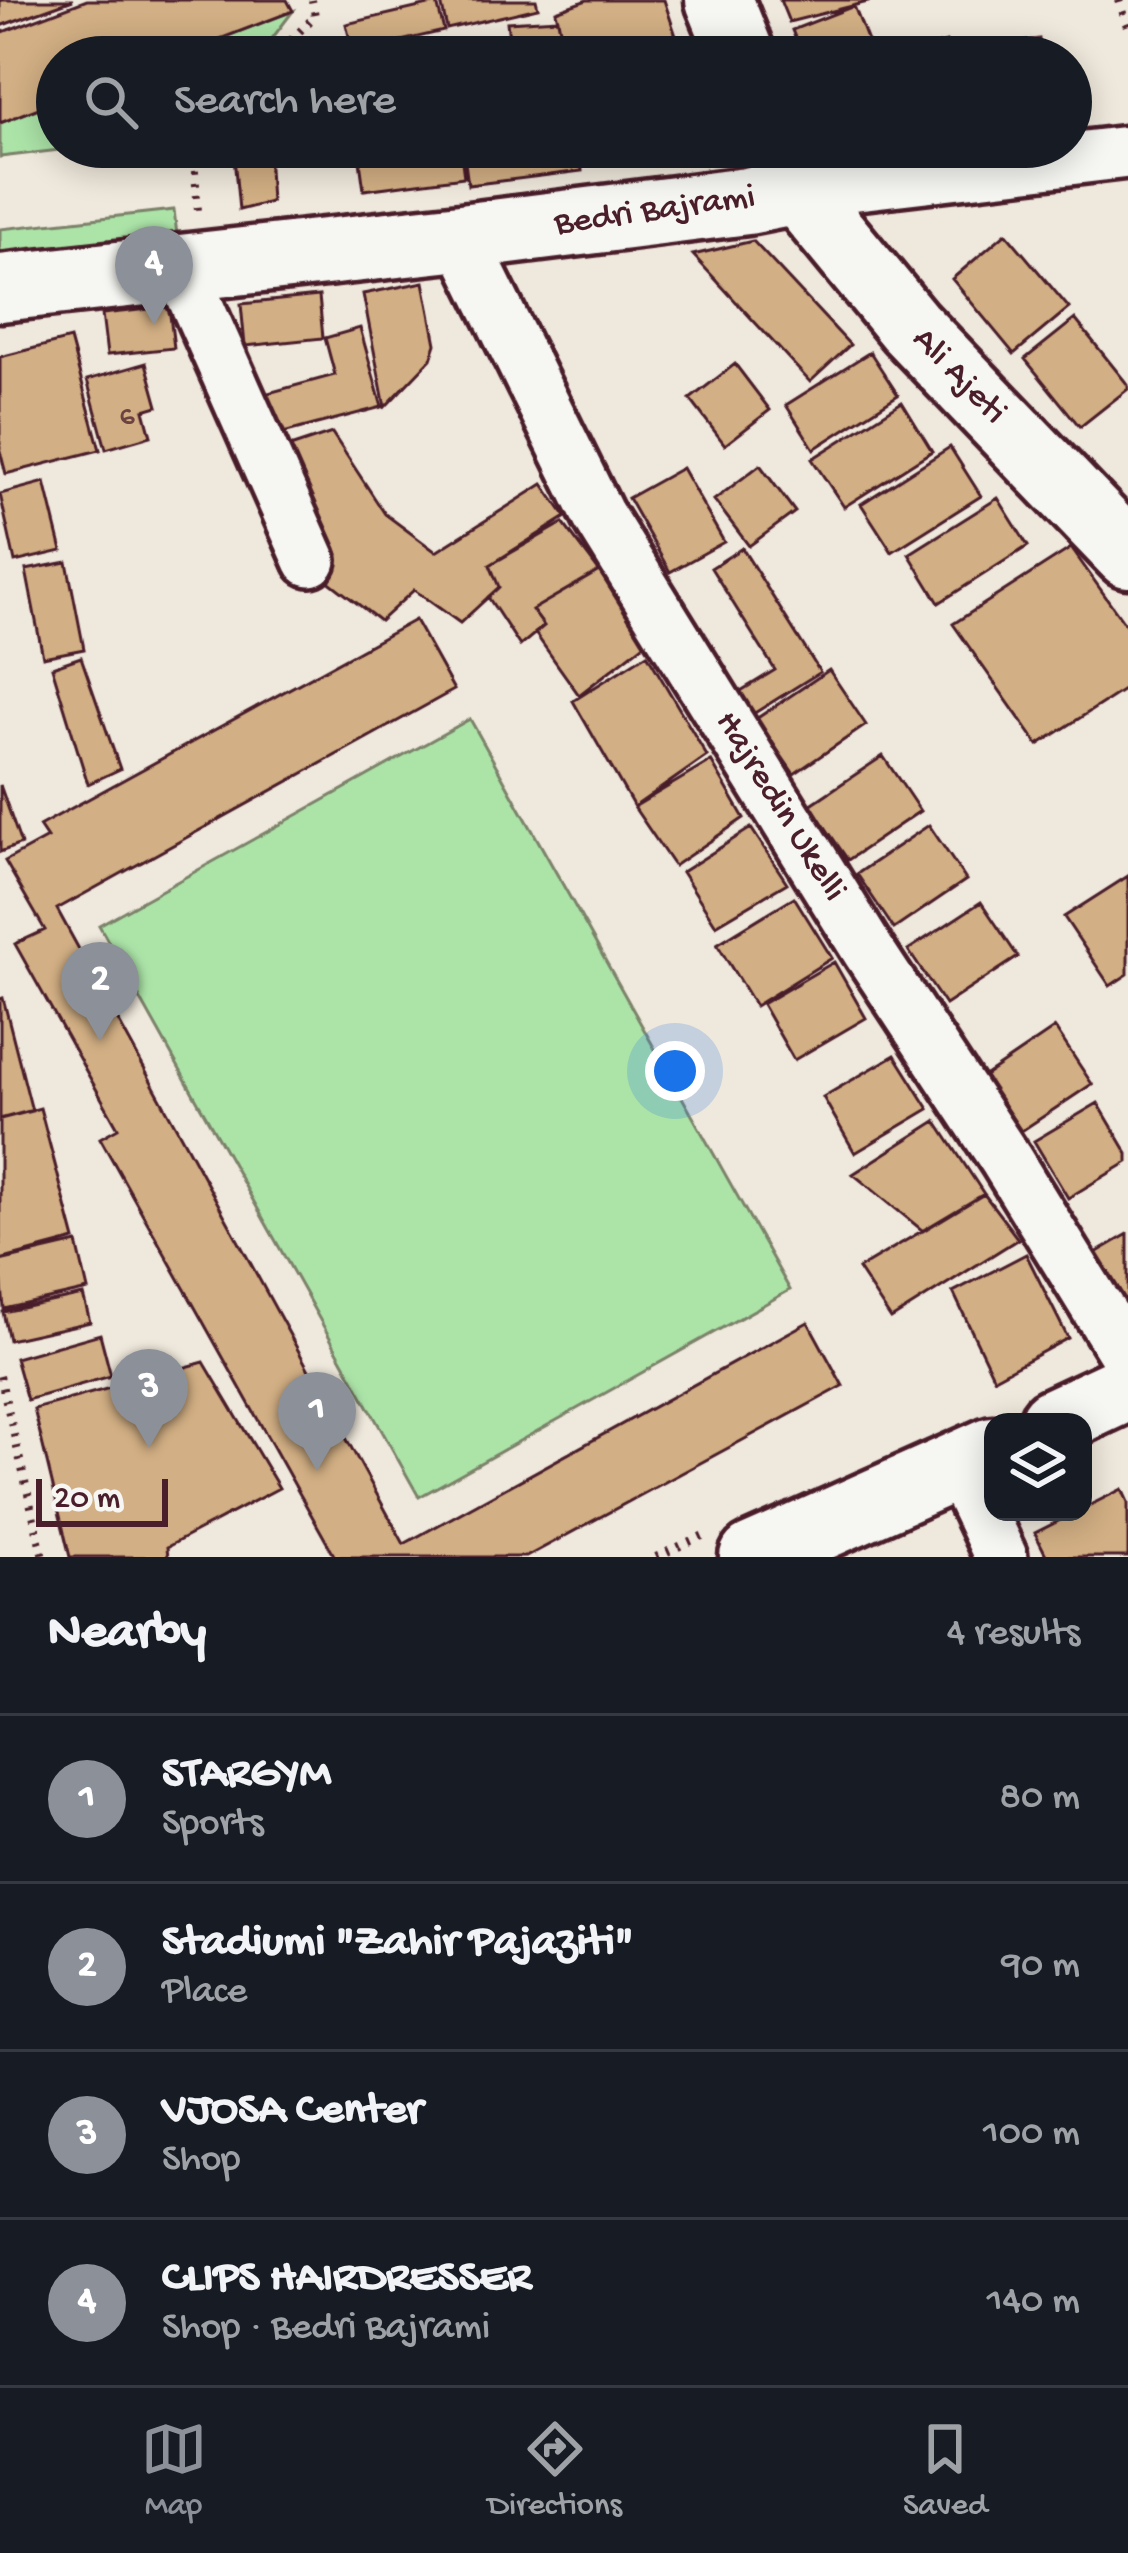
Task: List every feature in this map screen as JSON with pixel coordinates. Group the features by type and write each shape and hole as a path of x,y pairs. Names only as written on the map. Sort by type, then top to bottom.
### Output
{"street":[{"path":"718,0 733,36"},
{"name":"Bedri Bajrami","path":"1092,154 1128,152"},
{"name":"Bedri Bajrami","path":"0,287 747,201 787,169"},
{"name":"Ali Ajeti","path":"787,169 909,326 1118,531"},
{"name":"Hajredin Ukelli","path":"461,237 598,515 868,952 1006,1160 1128,1358"},
{"path":"191,267 310,560"},
{"path":"1072,1413 1128,1387"},
{"path":"736,1542 975,1458 1001,1557"}],"path":[{"path":"294,36 314,16 312,0"},
{"path":"1119,0 1128,30"},
{"path":"191,267 193,168"},
{"path":"0,1376 41,1557"},
{"path":"0,1390 41,1557"},
{"path":"656,1557 736,1542"}],"green space":[{"path":"293,11 274,36 228,36"},
{"path":"36,109 36,153 0,157 0,123"},
{"path":"174,210 177,235 0,257 0,229"},
{"path":"470,719 790,1290 419,1497 99,925"}],"building":[{"path":"0,0 73,0 0,26"},
{"path":"87,0 287,0 293,11 228,36 36,36 36,109 0,123 0,33"},
{"path":"536,0 538,8 447,29 441,2"},
{"path":"587,0 664,0 676,36 561,36 556,11"},
{"path":"780,0 867,0 868,2 789,22"},
{"path":"437,3 444,31 422,36 349,36 346,24"},
{"path":"854,6 866,36 794,36 792,30"},
{"path":"558,19 561,36 509,36 507,22"},
{"path":"235,168 269,168 271,202 239,210"},
{"path":"361,168 463,168 464,177 364,190"},
{"path":"466,168 582,168 582,171 468,185"},
{"path":"1006,233 1069,308 1014,354 952,279"},
{"path":"753,241 850,345 810,382 693,255"},
{"path":"424,282 436,344 431,359 385,407 363,294"},
{"path":"319,296 323,338 245,346 241,304"},
{"path":"169,307 174,348 107,355 102,314"},
{"path":"1075,319 1128,385 1080,427 1025,359"},
{"path":"360,328 382,407 268,437 257,396 335,375 325,338"},
{"path":"70,339 100,450 6,474 0,451 0,357"},
{"path":"870,352 898,395 814,449 786,405"},
{"path":"146,363 158,406 144,410 151,436 106,449 87,380"},
{"path":"735,364 770,410 725,445 690,399"},
{"path":"902,402 932,451 844,507 812,459"},
{"path":"332,433 385,514 436,552 543,484 566,517 490,565 499,587 460,623 414,590 380,621 323,577 338,554 290,447"},
{"path":"950,447 981,496 892,552 861,504"},
{"path":"760,465 795,512 749,546 714,500"},
{"path":"682,468 724,542 670,572 628,498"},
{"path":"45,482 62,551 15,562 0,494"},
{"path":"998,498 1028,546 939,603 909,554"},
{"path":"563,523 599,571 532,610 544,626 520,646 488,597 499,587 490,565"},
{"path":"742,548 820,672 753,714 739,692 775,670 711,568"},
{"path":"1071,548 1128,628 1128,687 1038,745 953,624"},
{"path":"67,562 84,649 43,657 26,570"},
{"path":"599,571 647,642 579,695 535,633 544,626 532,610"},
{"path":"415,620 454,690 57,909 404,1544 808,1322 843,1386 526,1557 335,1557 100,1138 118,1128 15,944 45,930 5,861 47,838 39,826"},
{"path":"647,654 707,756 634,807 573,701"},
{"path":"81,657 120,769 88,784 52,667"},
{"path":"829,670 866,725 794,774 756,719"},
{"path":"883,756 920,811 848,860 810,805"},
{"path":"711,761 744,818 674,866 634,807"},
{"path":"0,785 21,844 0,852"},
{"path":"929,825 966,880 894,929 857,874"},
{"path":"751,828 787,883 716,925 682,872"},
{"path":"1128,876 1128,974 1110,986 1064,917"},
{"path":"794,897 832,958 755,1006 717,944"},
{"path":"981,902 1018,957 945,1005 908,950"},
{"path":"834,962 866,1018 794,1060 762,1004"},
{"path":"0,999 32,1111 0,1119"},
{"path":"1055,1028 1092,1084 1020,1132 983,1077"},
{"path":"895,1055 929,1109 855,1153 823,1097"},
{"path":"1098,1103 1128,1154 1128,1162 1068,1198 1034,1141"},
{"path":"40,1108 75,1240 0,1260 0,1119"},
{"path":"936,1121 984,1194 923,1231 853,1174"},
{"path":"984,1194 1018,1239 891,1319 858,1269"},
{"path":"1128,1234 1128,1311 1094,1254"},
{"path":"77,1243 88,1290 4,1309 0,1261"},
{"path":"1026,1254 1068,1338 994,1378 953,1292"},
{"path":"83,1295 90,1322 9,1340 3,1312"},
{"path":"100,1334 111,1376 27,1400 15,1358"},
{"path":"204,1362 279,1488 167,1547 168,1557 70,1557 34,1409"},
{"path":"1122,1489 1128,1502 1128,1557 1047,1557 1035,1533 1059,1521 1092,1521 1092,1504"}],"place":[{"name":"CLIPS HAIRDRESSER","path":"154,325"},
{"name":"Stadiumi \"Zahir Pajaziti\"","path":"100,1041"},
{"name":"VJOSA Center","path":"149,1448"},
{"name":"STARGYM","path":"317,1471"}]}
